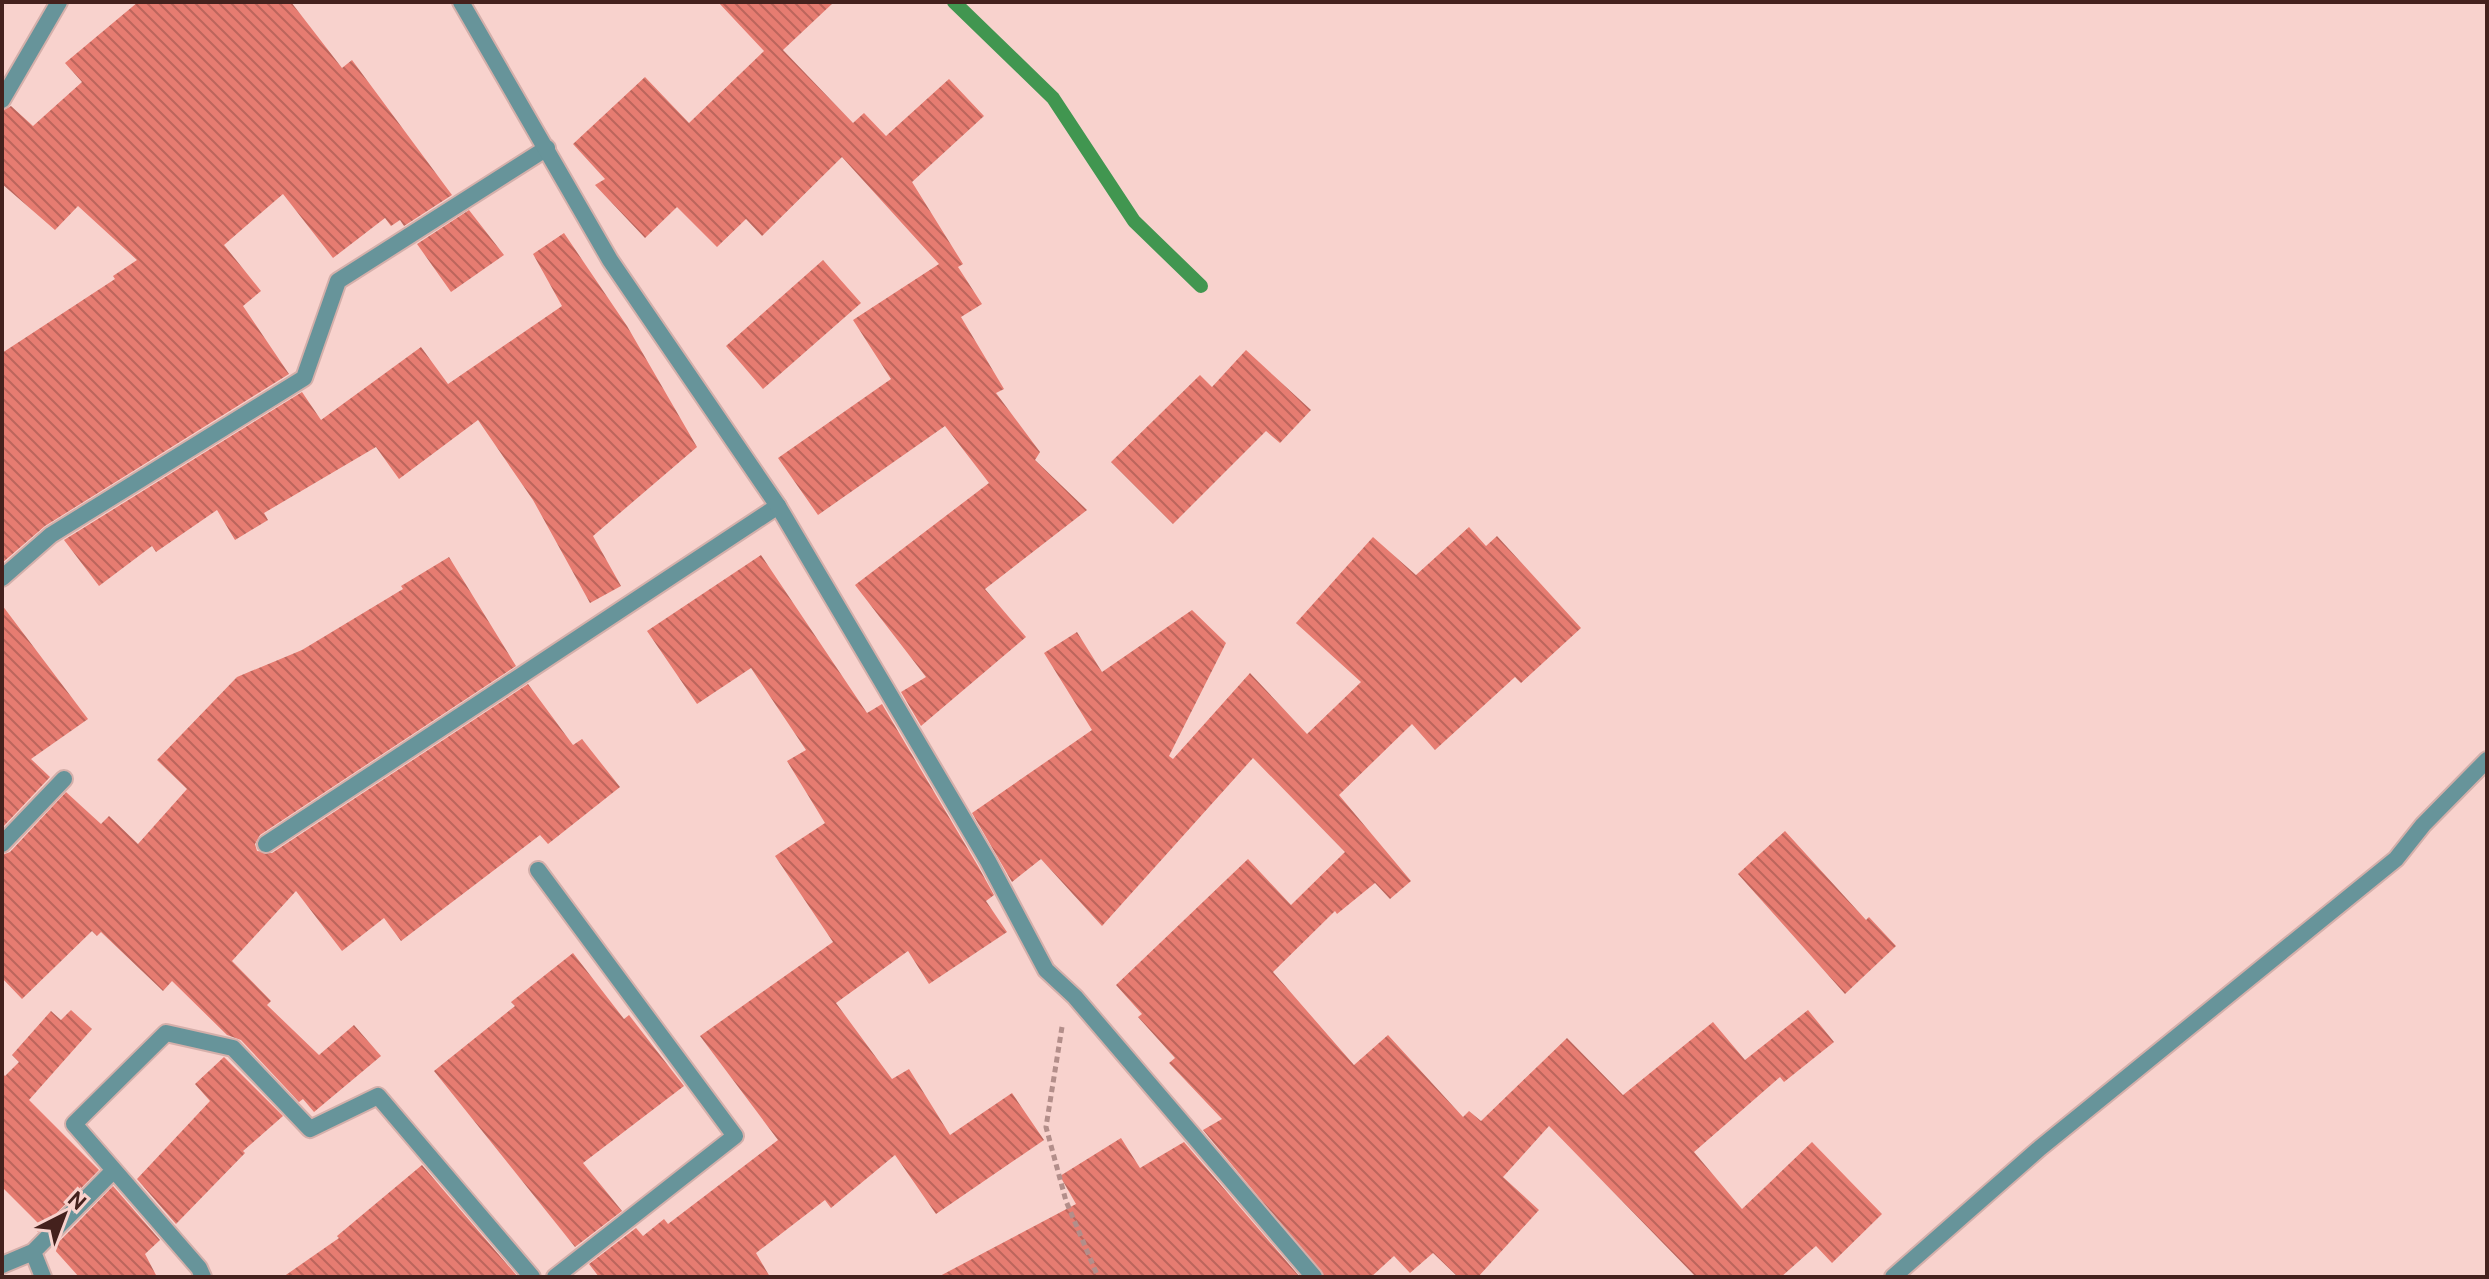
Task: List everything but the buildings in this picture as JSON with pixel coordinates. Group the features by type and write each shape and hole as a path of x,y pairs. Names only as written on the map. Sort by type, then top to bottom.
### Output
{"street":[{"path":"2,100 59,2"},
{"path":"461,2 610,260 778,506 988,861 1046,970 1075,997 1314,1277"},
{"path":"2,578 51,535 304,378 338,281 547,148"},
{"path":"266,844 778,506"},
{"path":"1893,1277 2040,1148 2396,859 2423,825 2487,760"},
{"path":"2,844 64,779"},
{"path":"538,870 735,1136 555,1277"},
{"path":"203,1277 199,1268 74,1124 166,1033 233,1048 310,1129 378,1096 532,1277"},
{"path":"2,1265 33,1252 114,1170"},
{"path":"33,1252 43,1277"}],"path":[{"path":"1075,997 1063,1020 1046,1127 1066,1201 1098,1277"}],"waterway":[{"path":"954,2 1053,98 1134,221 1201,286"}]}
